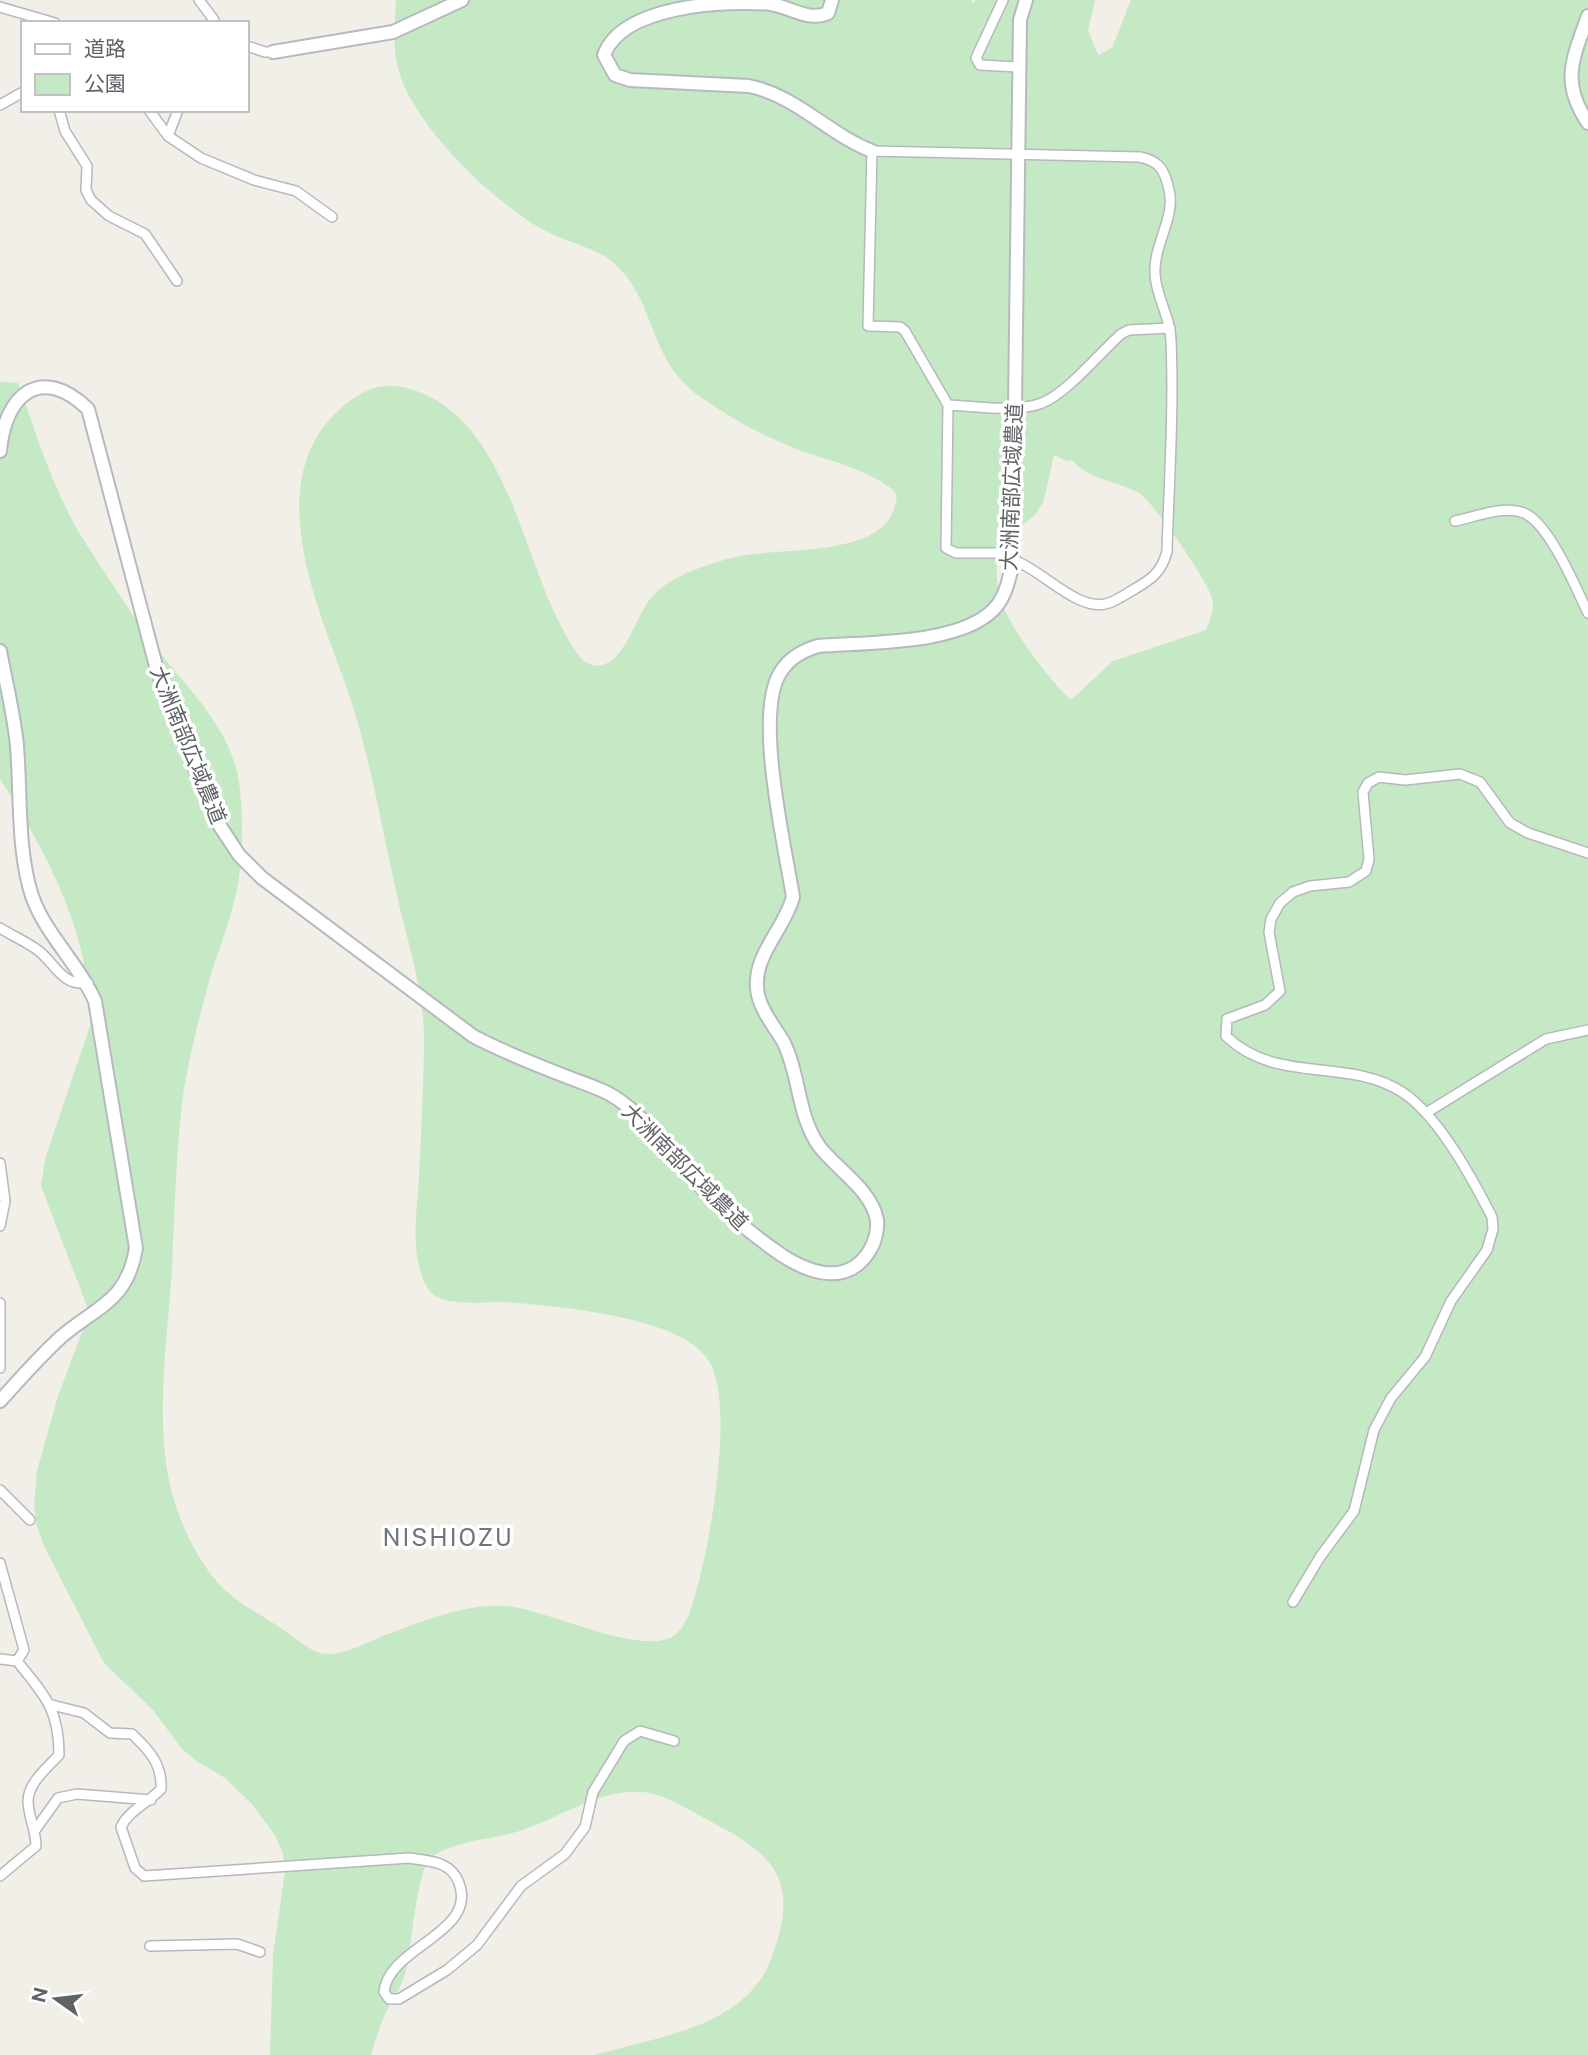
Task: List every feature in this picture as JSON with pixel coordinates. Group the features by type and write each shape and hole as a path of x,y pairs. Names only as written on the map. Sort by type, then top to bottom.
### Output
{"street":[{"path":"199,0 214,21"},
{"path":"248,46 273,52 393,32 461,0"},
{"path":"832,0 828,13 820,17 773,5 735,1 701,3 663,13 627,28 608,42 604,55 615,75 630,80 749,86 768,90 786,98 853,144 872,151 1140,157 1154,160 1163,168 1170,193 1170,209 1156,255 1155,276 1170,328 1167,551 1163,569 1149,581 1107,604 1088,603 1074,598 1030,565 1013,556 956,553 946,548 948,405 905,331 900,327 867,326 872,151"},
{"path":"1003,0 976,58 980,65 988,67 1020,67"},
{"name":"大洲南部広域農道","path":"0,451 2,425 10,406 26,393 41,388 62,389 88,409 164,690 216,820 239,855 262,878 473,1036 501,1051 620,1100 660,1139 696,1182 754,1236 807,1269 826,1275 844,1274 862,1263 875,1242 877,1221 869,1199 819,1146 808,1127 792,1063 763,1010 758,993 758,973 763,956 788,915 793,898 770,745 772,696 778,675 801,652 818,646 926,636 977,624 996,608 1009,583 1013,556 1020,20 1026,0"},
{"path":"3,4 50,21"},
{"path":"1588,16 1571,62 1570,78 1588,123"},
{"path":"0,105 21,93"},
{"path":"60,112 65,131 87,166 86,190 90,200 109,216 145,234 177,281"},
{"path":"150,112 168,136 222,169 296,191 331,217"},
{"path":"168,136 177,112"},
{"path":"948,405 1015,407 1041,403 1055,395 1121,334 1129,330 1170,328"},
{"path":"1455,522 1511,510 1524,513 1536,521 1556,550 1588,612"},
{"path":"0,651 16,743 25,855 32,896 44,921 88,983 102,1024 136,1248 132,1269 125,1285 110,1302 64,1335 0,1401"},
{"path":"1293,1602 1320,1557 1354,1511 1374,1430 1391,1398 1425,1357 1451,1301 1487,1250 1493,1229 1492,1216 1426,1113 1402,1092 1380,1081 1305,1071 1260,1059 1239,1048 1226,1035 1227,1018 1265,1005 1280,990 1269,932 1271,919 1280,903 1293,892 1310,886 1349,882 1366,871 1369,859 1363,792 1368,783 1379,776 1405,780 1460,774 1480,782 1510,823 1528,833 1588,853"},
{"path":"0,928 41,953 62,976 76,984 88,983"},
{"path":"1426,1113 1546,1039 1588,1030"},
{"path":"0,1163 5,1201 0,1226"},
{"path":"0,1303 0,1368"},
{"path":"0,1490 30,1520"},
{"path":"0,1563 24,1650 17,1661"},
{"path":"0,1659 17,1661 51,1705 59,1738 59,1755 33,1785 28,1802 36,1829 37,1846 0,1876"},
{"path":"51,1705 85,1713 110,1733 132,1734 152,1753 162,1774 161,1789 151,1800 125,1817 121,1828 135,1868 144,1876 409,1858 436,1861 448,1867 459,1881 463,1898 456,1914 438,1934 397,1964 385,1980 384,1992 389,1999 399,1999 447,1970 477,1945 521,1886 565,1854 584,1827 593,1791 624,1741 640,1731 674,1741"},
{"path":"36,1829 58,1798 77,1794 151,1800"},
{"path":"150,1946 237,1944 260,1952"}],"green space":[{"path":"396,0 971,0 973,3 976,0 1095,0 1088,30 1098,55 1112,48 1131,0 1588,0 1588,2055 595,2055 704,2023 742,2000 757,1984 771,1959 780,1931 783,1909 782,1890 776,1874 755,1848 665,1798 649,1793 626,1792 577,1806 516,1832 468,1842 433,1856 427,1863 419,1886 404,1977 389,2006 371,2055 270,2055 273,1955 285,1871 283,1854 275,1835 252,1804 225,1778 182,1749 153,1710 104,1663 45,1548 37,1526 34,1504 37,1471 58,1396 84,1327 87,1306 41,1186 45,1159 90,1026 89,993 75,928 63,897 34,836 0,779 0,382 18,383 46,462 72,520 150,640 204,706 226,742 234,762 239,782 242,818 239,878 231,914 196,1030 181,1113 164,1364 164,1448 177,1511 205,1567 226,1591 320,1653 345,1651 430,1619 461,1610 490,1606 522,1609 635,1640 654,1641 675,1635 690,1611 706,1547 717,1478 720,1410 717,1382 709,1361 695,1346 673,1333 616,1316 585,1311 506,1302 450,1301 434,1295 424,1281 417,1252 416,1227 423,1088 423,1016 367,758 353,706 320,613 302,540 299,503 304,468 317,436 341,408 371,389 397,386 440,402 466,425 487,454 505,487 562,628 583,661 598,666 617,656 648,602 660,589 675,579 731,558 829,547 866,537 881,528 891,516 896,499 893,490 877,479 795,449 743,424 702,398 683,382 670,365 637,292 626,275 603,255 552,234 524,218 459,162 422,117 399,72 395,45","holes":["1054,455 1067,461 1072,460 1087,472 1139,493 1146,499 1191,560 1209,589 1213,606 1206,630 1113,661 1071,700 1042,667 1013,625 1001,601 997,574 997,546 1036,514 1044,500"]}],"district":[{"name":"NISHIOZU","path":"448,1538"}]}
